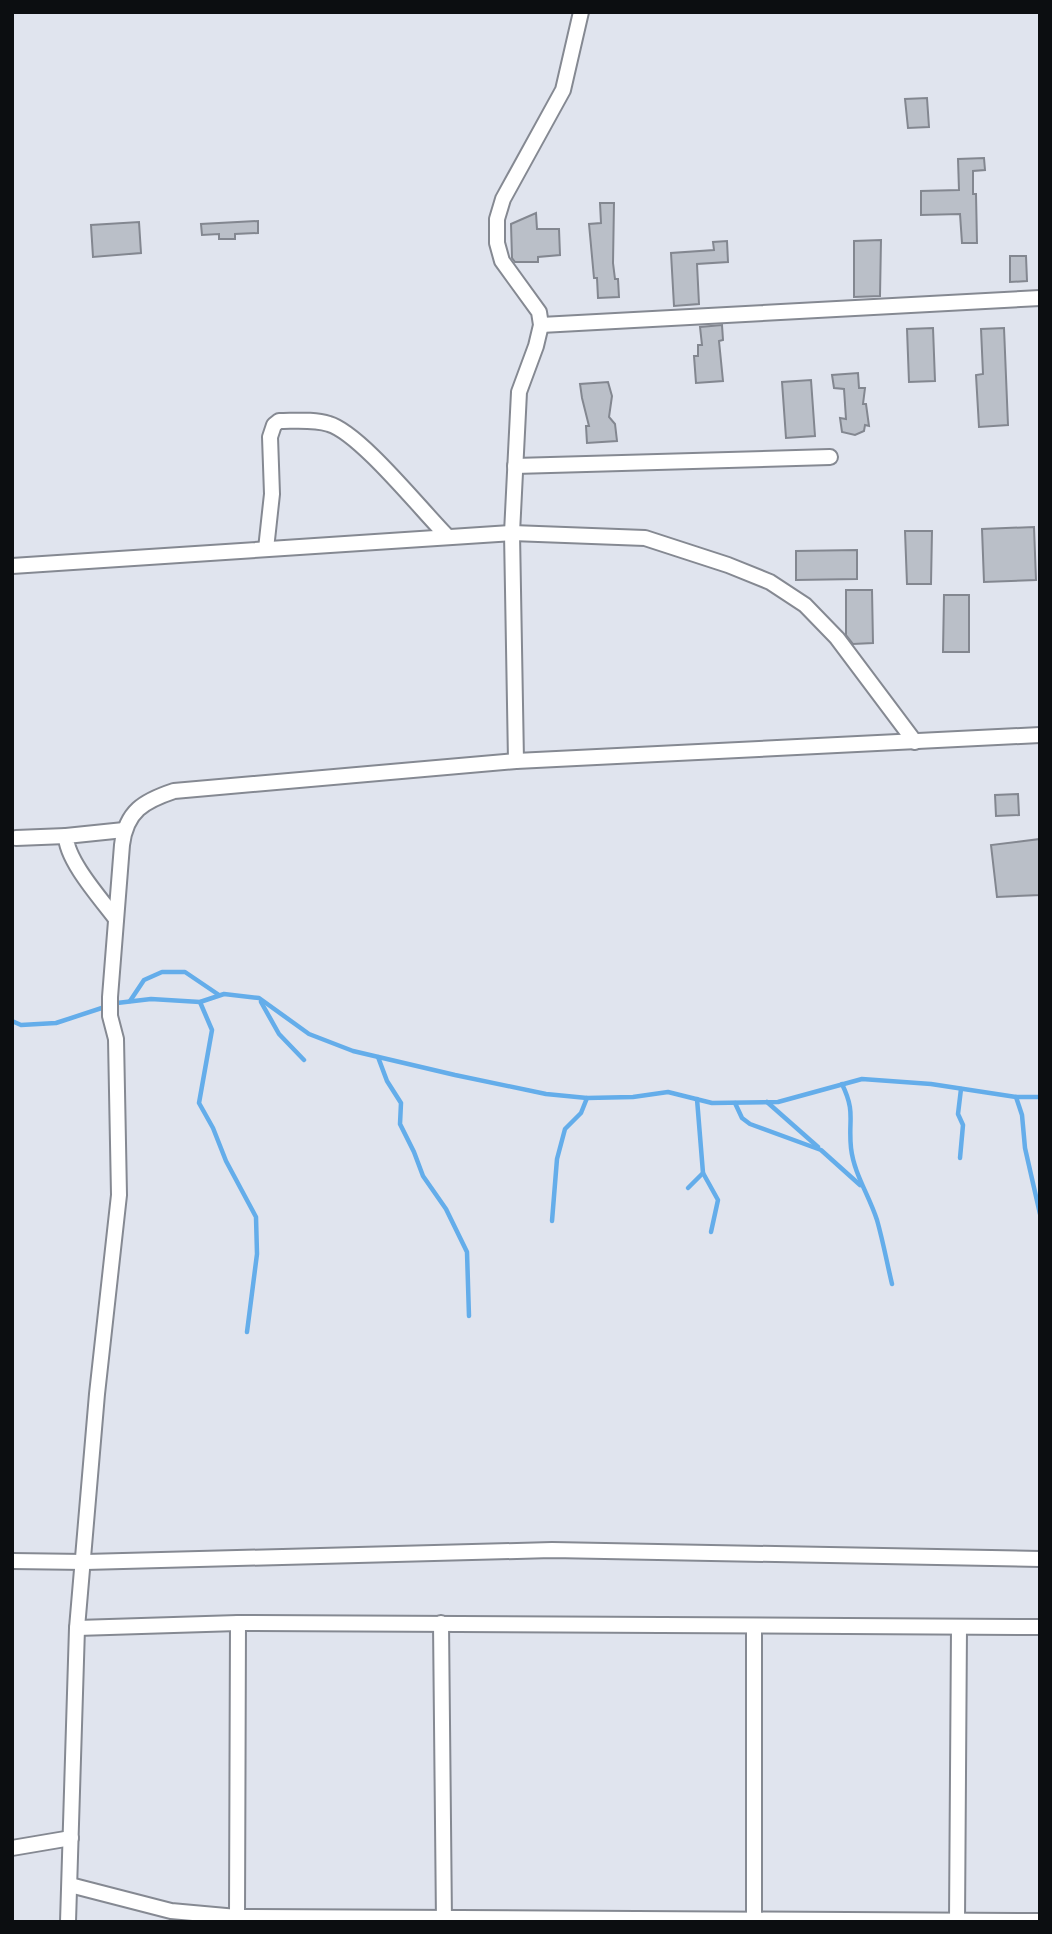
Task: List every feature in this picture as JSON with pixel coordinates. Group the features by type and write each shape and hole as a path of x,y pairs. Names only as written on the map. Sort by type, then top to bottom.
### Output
{"street":[{"path":"516,761 512,533 519,392 541,326 539,312 502,261 497,243 497,219 503,199 563,90 582,12"},
{"path":"541,326 1040,298"},
{"path":"266,549 272,494 270,437 274,425 279,421 326,423 339,428 377,461 448,537"},
{"path":"515,466 831,457"},
{"path":"12,566 512,533 645,538 770,582 805,605 837,638 915,742"},
{"path":"68,1922 77,1628 85,1562 97,1394 119,1195 116,1039 110,1016 110,997 124,830 131,815 151,800 174,791 516,761 1040,735"},
{"path":"16,838 124,830"},
{"path":"66,836 66,845 116,919"},
{"path":"12,1561 85,1562 552,1550 1040,1559"},
{"path":"77,1628 238,1623 1040,1627"},
{"path":"237,1917 238,1623"},
{"path":"441,1623 444,1919"},
{"path":"748,1920 754,1626"},
{"path":"957,1921 959,1627"},
{"path":"12,1848 71,1838"},
{"path":"70,1885 171,1911 237,1917 1040,1921"}],"building":[{"path":"927,98 929,127 908,128 905,99"},
{"path":"984,158 985,170 973,171 977,243 962,243 960,214 921,215 921,191 959,190 958,159"},
{"path":"600,203 614,203 613,263 615,279 618,279 619,297 598,298 589,224 601,223"},
{"path":"536,213 537,229 559,229 560,255 538,257 538,262 515,262 512,258 511,224"},
{"path":"258,221 258,233 235,234 235,239 219,239 219,234 202,235 201,224"},
{"path":"139,222 141,253 93,257 91,225"},
{"path":"881,240 880,296 854,297 854,241"},
{"path":"727,241 728,262 697,264 699,304 674,306 671,253 714,250 713,242"},
{"path":"1010,256 1026,256 1027,281 1010,282"},
{"path":"722,325 723,340 719,341 723,381 696,383 694,356 698,356 698,345 702,345 700,327"},
{"path":"933,328 935,381 909,382 907,329"},
{"path":"1004,328 1008,425 979,427 976,375 983,374 981,329"},
{"path":"858,373 859,388 865,388 863,404 866,404 869,426 865,425 864,431 855,435 842,432 840,418 846,419 844,389 834,388 832,375"},
{"path":"811,380 815,436 786,438 782,382"},
{"path":"608,382 612,396 609,417 615,424 617,441 587,443 586,426 589,426 580,384"},
{"path":"1034,527 1036,580 984,582 982,529"},
{"path":"905,531 932,531 931,584 907,584"},
{"path":"857,550 857,579 796,580 796,551"},
{"path":"846,590 872,590 873,643 853,644 846,635"},
{"path":"944,595 969,595 969,652 943,652"},
{"path":"1018,794 1019,815 996,816 995,795"},
{"path":"1040,839 1040,895 997,897 991,845"}],"waterway":[{"path":"130,1001 144,980 162,972 185,972 219,995"},
{"path":"12,1021 21,1025 56,1023 117,1003 151,999 200,1002 224,994 259,998 309,1034 353,1051 546,1094 587,1098 633,1097 668,1092 712,1103 778,1102 862,1079 931,1084 1016,1097 1040,1097"},
{"path":"200,1002 212,1030 199,1103 256,1217 257,1254 247,1332"},
{"path":"261,1002 279,1034 304,1060"},
{"path":"378,1057 387,1081 401,1103 400,1124 423,1176 446,1209 467,1252 469,1316"},
{"path":"842,1084 850,1109 853,1158 877,1220 892,1284"},
{"path":"960,1158 963,1125 958,1114 961,1089"},
{"path":"1016,1097 1022,1115 1025,1148 1040,1214"},
{"path":"552,1221 557,1159 565,1129 581,1113 587,1098"},
{"path":"688,1188 703,1173 697,1099"},
{"path":"767,1102 818,1147"},
{"path":"735,1103 742,1118 750,1124 821,1150 860,1185"},
{"path":"703,1173 718,1200 711,1232"}]}
